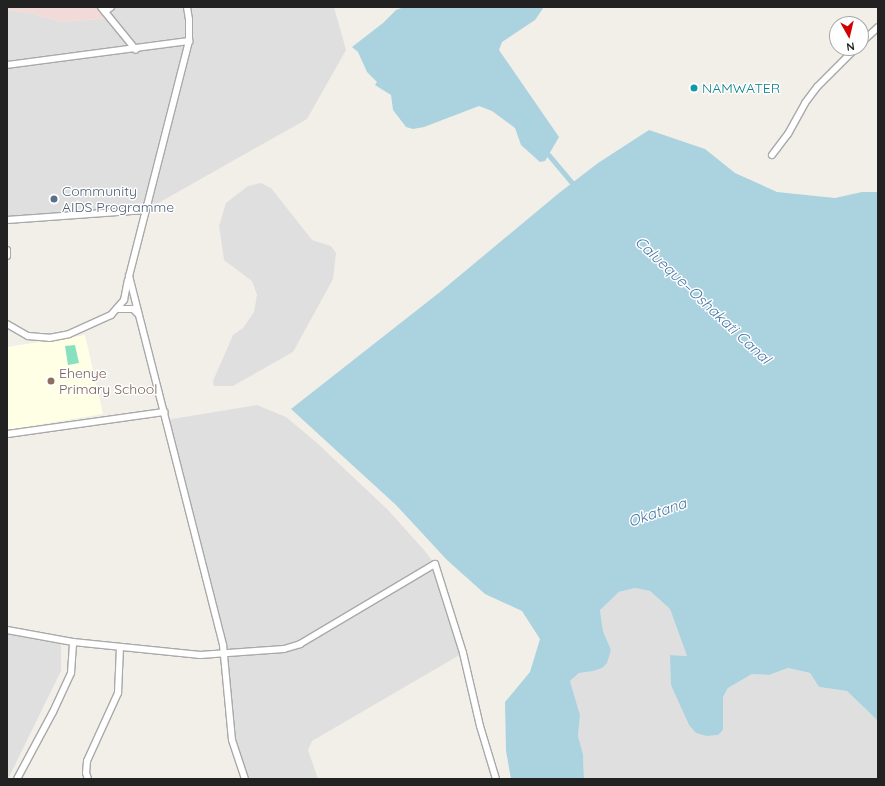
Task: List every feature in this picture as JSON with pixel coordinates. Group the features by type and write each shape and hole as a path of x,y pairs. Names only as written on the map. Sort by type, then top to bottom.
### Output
{"street":[{"path":"111,7 103,9 136,50"},
{"path":"7,324 28,336 49,338 70,334 111,314 124,300 189,42 189,19 186,7"},
{"path":"869,35 878,27"},
{"path":"7,65 136,50 189,42"},
{"path":"772,155 788,134 804,103 817,87 848,56"},
{"path":"7,220 146,210"},
{"path":"7,250 7,256"},
{"path":"129,276 224,653 232,740 245,779"},
{"path":"117,309 133,310 138,314"},
{"path":"7,434 164,412"},
{"path":"7,630 73,642 200,655 284,649 300,644 435,564 463,653 480,726 496,779"},
{"path":"18,779 53,712 71,673 73,642"},
{"path":"88,779 86,773 87,761 118,693 120,647"}],"shaded area":[{"path":"7,7 115,7 110,18 61,22 30,13 7,10"},
{"path":"115,7 334,7 346,50 307,119 146,210 7,220 7,10 30,13 61,22 110,18"},
{"path":"261,183 271,188 312,240 331,246 336,253 333,279 293,352 233,386 214,386 213,381 233,335 243,328 254,312 257,295 252,281 224,260 219,226 226,203 248,186"},
{"name":"Ehenye Primary School","path":"85,335 103,414 7,430 7,347"},
{"path":"257,405 286,417 316,442 388,510 424,550 435,564 463,653 312,741 308,750 318,779 245,779 233,744 225,662 166,420"},
{"path":"635,588 650,591 670,609 687,656 670,655 684,713 689,725 707,736 717,735 723,730 723,697 728,688 752,674 769,675 788,668 810,673 819,687 847,691 878,721 878,779 584,779 583,754 578,736 580,715 570,681 579,673 602,668 611,650 603,631 600,610 619,592"},
{"path":"7,634 61,644 61,671 8,779"}],"green space":[{"path":"75,345 79,363 68,365 65,346"}],"water":[{"path":"404,7 544,7 535,20 502,42 499,50 559,137 545,161 540,162 521,145 515,128 492,111 479,106 424,127 413,129 406,127 393,110 391,95 375,85 377,82 367,72 358,52 352,47 383,23 396,10"},
{"name":"Okatana","path":"649,130 705,149 735,173 777,192 835,198 862,192 878,192 878,721 847,691 819,687 810,673 788,668 769,675 752,674 728,688 723,697 723,730 718,735 707,736 696,733 689,725 671,685 670,655 687,656 670,609 650,591 635,588 619,592 600,610 603,631 611,650 607,663 602,668 579,673 570,681 580,715 578,736 583,754 584,779 511,779 506,751 505,702 530,672 540,639 522,611 485,594 447,560 396,505 291,409 440,292 559,193 598,163"}],"waterway":[{"name":"Calueque–Oshakati Canal","path":"549,155 575,186"}],"place":[{"name":"NAMWATER","path":"694,88"},
{"name":"Community AIDS Programme","path":"54,199"},
{"name":"Ehenye Primary School","path":"51,381"}]}
